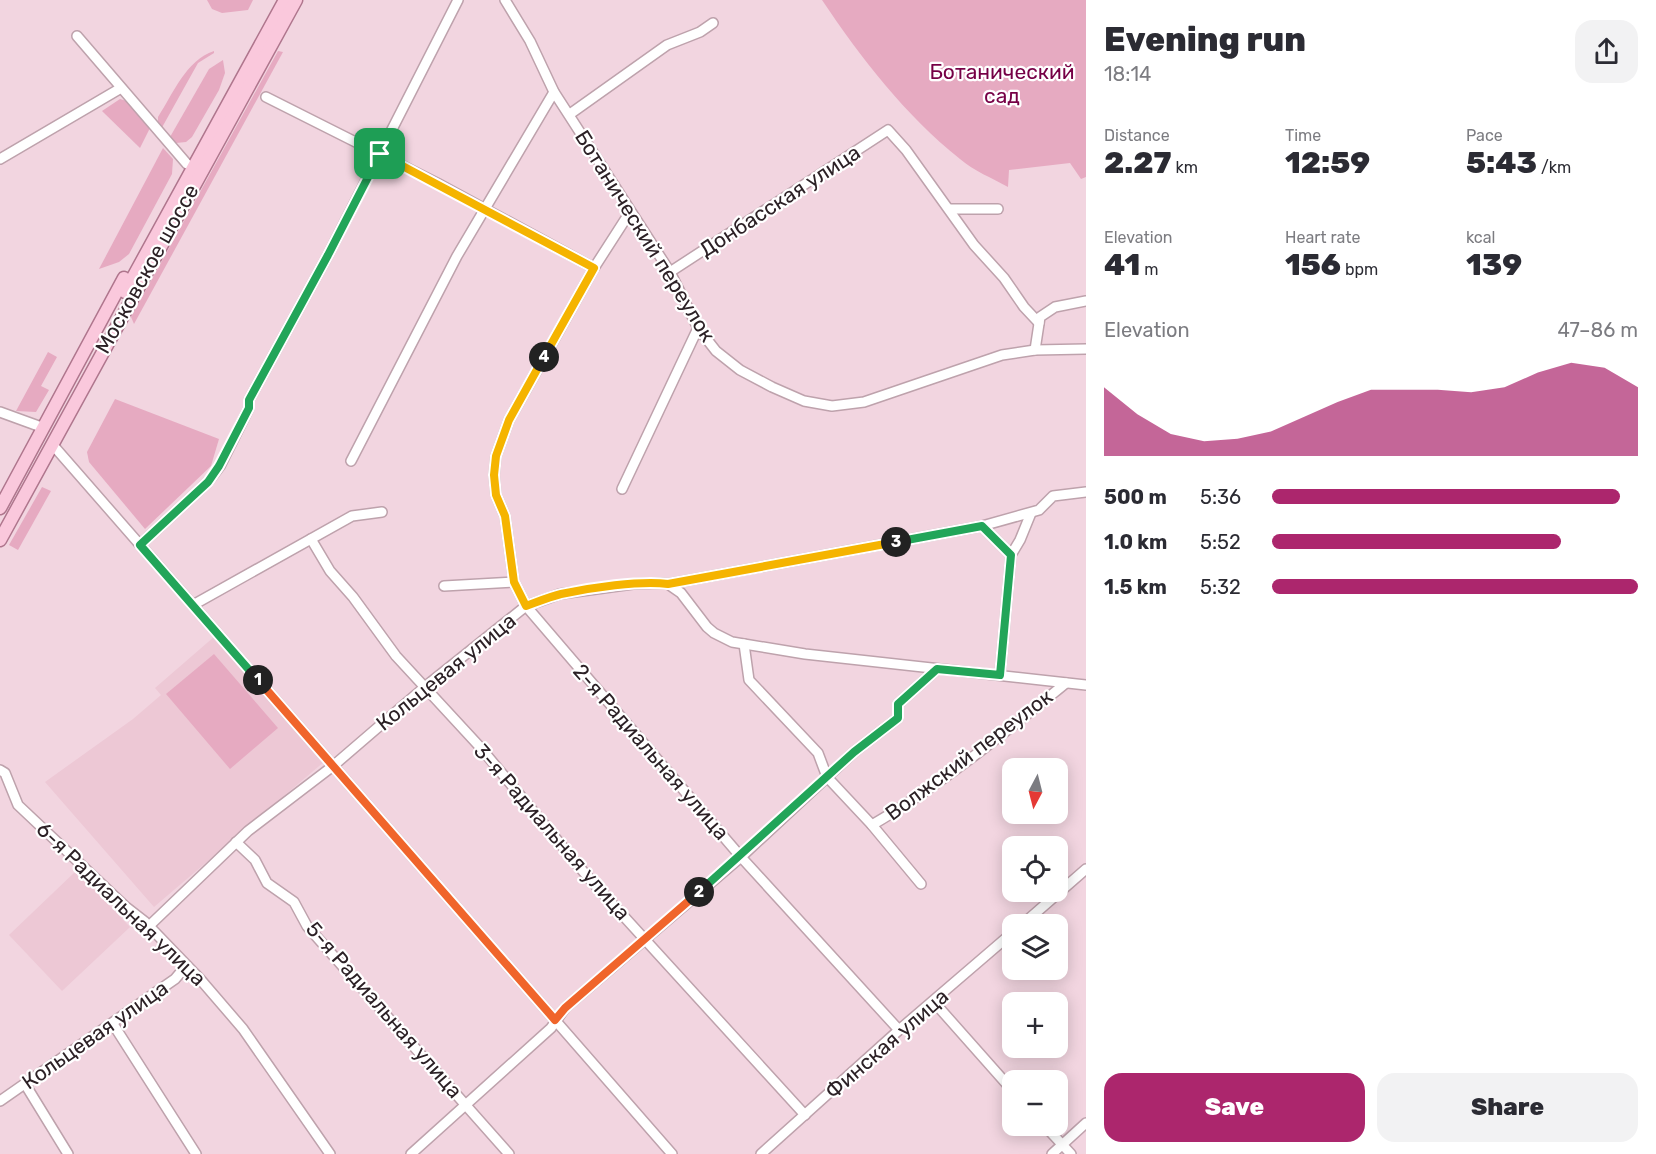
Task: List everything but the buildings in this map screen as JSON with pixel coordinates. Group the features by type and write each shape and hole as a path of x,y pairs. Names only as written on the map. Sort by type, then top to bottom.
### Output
{"main road":[{"name":"Московское шоссе","path":"0,540 47,437 187,164 275,0"},
{"name":"Московское шоссе","path":"0,523 285,0"},
{"name":"Московское шоссе","path":"0,508 47,437 296,0"}],"street":[{"path":"140,545 208,482 219,466 249,408 249,400 328,255 458,0"},
{"name":"Ботанический переулок","path":"505,0 530,41 554,92 670,272 698,328 716,351 740,370 804,401 832,406 864,402 1002,355 1035,350 1086,349"},
{"path":"570,114 667,45 700,32 713,23"},
{"path":"77,36 187,164"},
{"path":"0,159 120,88"},
{"path":"351,461 457,256 554,92"},
{"path":"266,97 380,154 594,268"},
{"name":"Донбасская улица","path":"670,272 888,130 906,150 950,209"},
{"path":"950,209 998,209"},
{"path":"950,209 974,245 1004,278 1024,307 1039,323"},
{"path":"526,606 514,582 505,516 496,495 494,475 496,456 509,420 594,268 630,212"},
{"path":"1035,350 1040,317 1048,310 1086,301"},
{"path":"622,489 698,328"},
{"path":"0,412 47,437 672,1154"},
{"name":"Кольцевая улица","path":"149,926 236,842 333,766 426,686 526,606 560,594 633,584 668,584 982,526 1039,510 1053,496 1086,492"},
{"path":"193,605 352,516 382,512"},
{"path":"1000,675 1011,555 1031,513"},
{"path":"982,526 1011,555"},
{"name":"3-я Радиальная улица","path":"311,539 330,571 353,597 396,656 480,747 587,876 806,1115"},
{"path":"444,586 514,582"},
{"path":"668,584 681,593 707,627 732,642 804,654 1086,685"},
{"name":"2-я Радиальная улица","path":"526,606 741,856 899,1030"},
{"path":"744,644 749,680 818,753 826,777 872,825 921,884"},
{"path":"411,1154 551,1028 565,1008 741,856 854,752 898,718 898,704 937,669"},
{"name":"Волжский переулок","path":"872,825 905,806 1066,682"},
{"name":"6-я Радиальная улица","path":"0,770 5,773 18,805 149,926 200,979 243,1029 330,1154"},
{"name":"5-я Радиальная улица","path":"236,842 255,860 267,883 294,902 307,926 509,1154"},
{"path":"1034,914 1086,869"},
{"name":"Финская улица","path":"761,1154 899,1030 1002,942"},
{"name":"Кольцевая улица","path":"0,1101 175,979 186,966"},
{"path":"934,1002 1002,1079"},
{"path":"113,1024 196,1154"},
{"path":"25,1084 68,1154"},
{"path":"1052,1154 1086,1123"},
{"path":"1054,1136 1071,1154"}],"shaded area":[{"path":"215,636 325,761 154,907 45,782 133,719 161,695 155,688"},
{"path":"76,871 130,927 62,991 9,935"}],"green space":[{"path":"207,0 253,0 248,10 222,13 212,9"},
{"name":"Ботанический сад","path":"822,0 1086,0 1086,177 1081,179 1070,163 1009,170 1008,187 971,167 940,142 902,105 852,43"},
{"path":"214,51 198,63 160,131 158,117 181,79 204,55"},
{"path":"278,51 283,52 134,324 131,317"},
{"path":"223,60 225,73 219,90 192,137 186,142 176,143 170,137 209,69"},
{"path":"120,99 130,102 149,124 149,130 140,148 102,111"},
{"path":"163,148 173,159 172,174 129,254 119,262 99,269"},
{"path":"48,352 57,357 41,386 49,390 36,412 16,411"},
{"path":"115,399 219,439 211,466 145,529 89,462 87,452"},
{"path":"42,487 51,491 18,550 9,545"},
{"path":"214,654 278,728 230,769 166,694"}],"route":[{"path":"380,154 594,268 509,420 496,456 494,475 496,495 505,516 510,565 514,582 526,606 560,594 633,584 668,584 982,526 1011,555 1000,675 937,669 898,704 898,718 854,752 741,856 565,1008 555,1020 140,545 208,482 219,466 249,408 249,400 380,154"}]}
